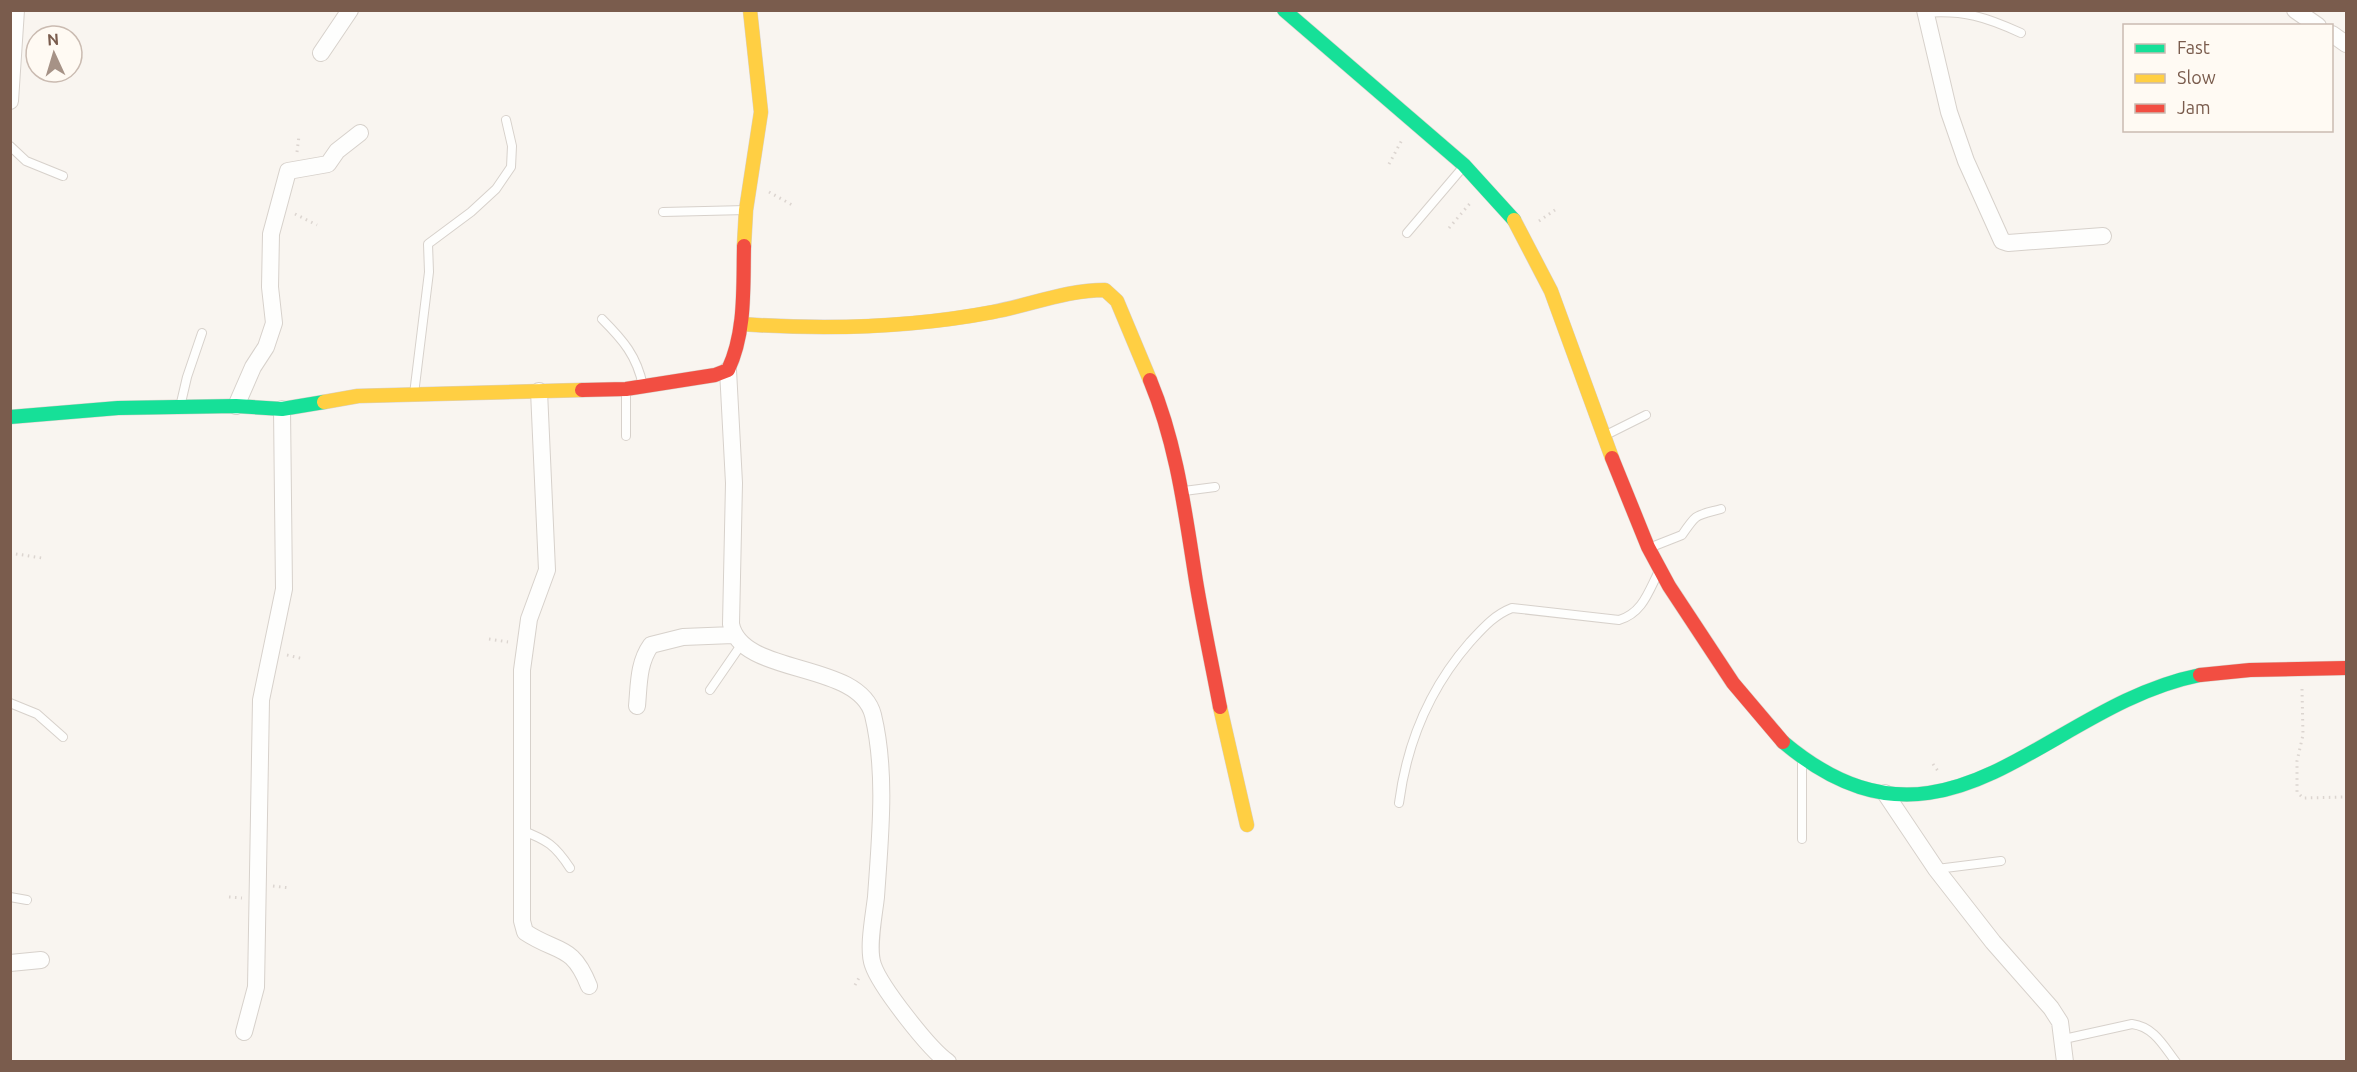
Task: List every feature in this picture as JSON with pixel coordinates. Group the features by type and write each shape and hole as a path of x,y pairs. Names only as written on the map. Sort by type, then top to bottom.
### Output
{"street":[{"path":"10,101 16,10"},
{"path":"321,53 350,10"},
{"path":"737,640 731,624 734,483 728,370 737,351 741,324 746,210 761,112 750,10"},
{"path":"1284,10 1464,165 1508,212 1526,241 1561,316 1603,437 1648,549 1659,570 1731,683 1767,725 1820,772 1885,793 1908,795 1951,789 1997,772 2153,687 2188,676 2346,668"},
{"path":"2295,10 2315,24"},
{"path":"1925,12 1949,111 1966,161 2002,241 2008,243 2103,236"},
{"path":"2333,35 2346,44"},
{"path":"236,406 253,367 266,347 274,323 270,286 271,234 288,171 313,169 328,164 337,151 360,133"},
{"path":"741,324 799,328 900,326 994,312 1081,290 1105,290 1117,300 1166,418 1184,491 1196,582 1231,764 1247,825"},
{"path":"10,417 118,408 236,406 282,409 358,396 626,389 728,370"},
{"path":"539,392 547,570 529,619 525,644 520,830 522,921 525,932 570,954 582,967 589,986"},
{"path":"244,1032 256,987 261,700 284,589 282,409"},
{"path":"637,706 644,654 651,645 683,637 737,640 788,666 823,675 861,696 872,711 879,754 880,820 872,964 925,1041 948,1062"},
{"path":"1885,793 1936,869 1993,942 2051,1008 2060,1022 2064,1039 2065,1062"},
{"path":"10,963 41,960"}],"lane":[{"path":"1925,12 1953,11 1987,17 2021,33"},
{"path":"414,395 429,272 428,244 471,212 496,189 511,167 512,146 506,120"},
{"path":"10,146 26,161 63,176"},
{"path":"1407,233 1464,165"},
{"path":"663,212 746,210"},
{"path":"602,319 627,345 639,364 643,386"},
{"path":"180,407 187,377 202,333"},
{"path":"626,389 626,436"},
{"path":"1603,437 1646,415"},
{"path":"1184,491 1215,487"},
{"path":"1648,549 1682,535 1689,522 1697,515 1721,509"},
{"path":"1399,803 1404,766 1430,698 1454,661 1485,626 1501,612 1512,608 1619,620 1630,617 1640,608 1659,570"},
{"path":"710,690 737,640"},
{"path":"10,703 37,714 63,737"},
{"path":"1802,839 1803,759"},
{"path":"520,830 543,838 556,848 570,868"},
{"path":"1936,869 2001,861"},
{"path":"10,897 27,900"},
{"path":"2064,1039 2132,1024 2142,1025 2151,1030 2176,1062"}],"path":[{"path":"1389,164 1412,120"},
{"path":"751,182 794,206"},
{"path":"1449,228 1485,185"},
{"path":"277,205 317,225"},
{"path":"10,553 42,558"},
{"path":"2301,669 2303,735 2297,761 2297,792 2303,798 2346,797"}],"traffic: fast":[{"path":"1284,10 1464,165 1514,220"},
{"path":"10,417 118,408 236,406 282,409 324,402"},
{"path":"1783,742 1842,780 1895,794 1946,790 1994,772 2144,692 2200,675"}],"traffic: slow":[{"path":"744,246 746,210 761,112 750,10"},
{"path":"1514,220 1551,291 1612,458"},
{"path":"741,324 804,327 899,324 962,317 1007,309 1076,292 1105,290 1117,301 1150,380"},
{"path":"324,402 358,396 582,390"},
{"path":"1220,707 1247,825"}],"traffic: jam":[{"path":"582,390 626,389 715,375 728,370 741,325 744,246"},
{"path":"1150,380 1174,454 1220,707"},
{"path":"1612,458 1648,547 1669,586 1733,683 1783,742"},
{"path":"2200,675 2250,670 2346,668"}]}
